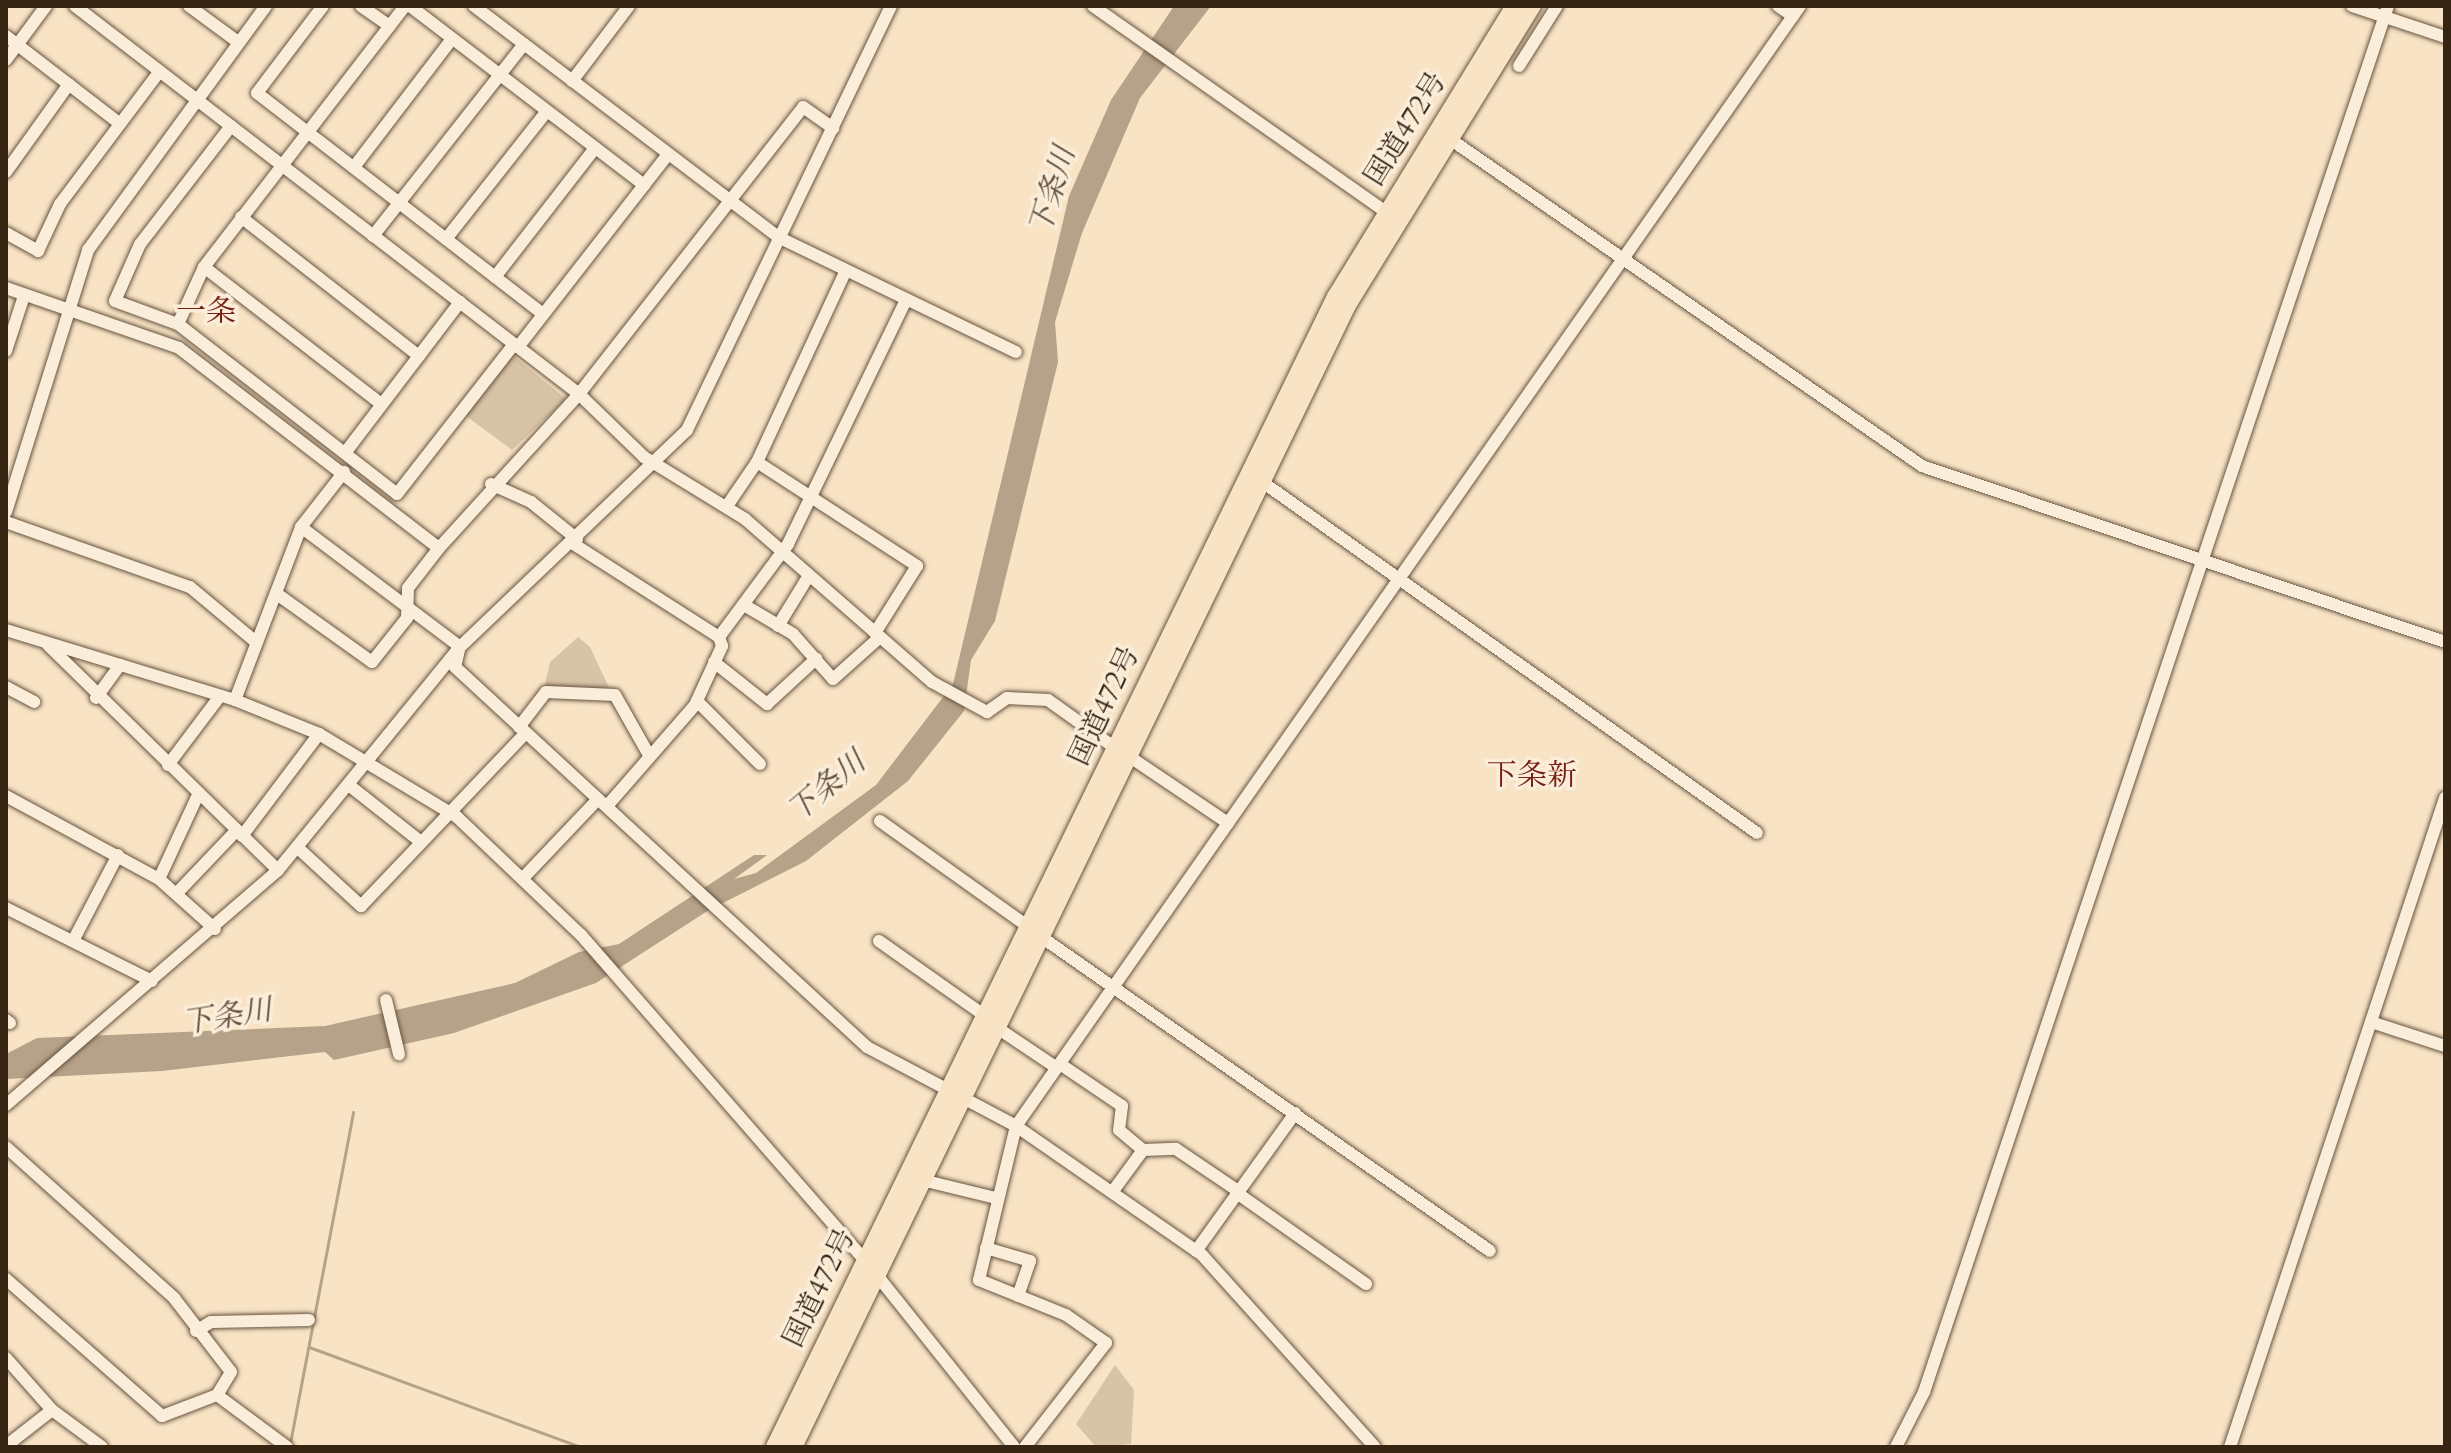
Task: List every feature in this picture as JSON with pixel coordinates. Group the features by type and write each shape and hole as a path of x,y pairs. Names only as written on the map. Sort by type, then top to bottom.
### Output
{"highway":[{"name":"国道472号","path":"1121,752 1247,472 1386,212 1515,6"},
{"name":"国道472号","path":"775,1447 864,1259 954,1096 1121,752 1261,481 1347,305 1532,6"},
{"name":"国道472号","path":"793,1447 922,1180 954,1096"}],"street":[{"path":"6,60 46,6"},
{"path":"75,6 579,394 655,461 727,506 783,550 808,577 932,682 982,710 1007,698 1048,700 1228,823"},
{"path":"189,6 207,11 238,42"},
{"path":"6,512 67,311 106,217 266,6"},
{"path":"323,6 257,93 543,314"},
{"path":"361,6 390,26"},
{"path":"178,324 204,267 408,6 644,185"},
{"path":"474,6 780,238 1016,352"},
{"path":"572,81 629,6"},
{"path":"1093,6 1386,212"},
{"path":"1519,66 1557,6"},
{"path":"1025,1447 1106,1343 1018,1296 979,1280 996,1198 1016,1126 1796,11 1778,6"},
{"path":"2352,6 2384,11 2445,37"},
{"path":"6,1105 105,1025 278,870 350,786 367,759 460,647 575,541 692,422 833,128 887,7"},
{"path":"1896,1447 1924,1392 2384,11"},
{"path":"6,36 119,123"},
{"path":"354,167 452,39"},
{"path":"373,236 524,44"},
{"path":"6,233 38,251 60,204 160,71"},
{"path":"6,172 69,84"},
{"path":"277,594 372,662 407,618 404,604 439,548 491,484 579,394 803,107 833,128"},
{"path":"446,239 547,111"},
{"path":"231,126 140,244 115,301 178,324 397,494 668,154"},
{"path":"1450,139 1922,466 2445,642"},
{"path":"495,277 595,148"},
{"path":"241,217 419,356"},
{"path":"204,267 381,404"},
{"path":"727,506 757,462 845,272"},
{"path":"6,288 23,299 179,348 439,548"},
{"path":"6,351 23,299"},
{"path":"525,876 603,803 697,701 714,662 719,637 783,550 813,496 906,300"},
{"path":"345,453 460,302"},
{"path":"744,605 778,626 816,659 833,679 877,635 917,566 757,462"},
{"path":"235,700 301,527 344,472"},
{"path":"1261,481 1398,583 1757,833"},
{"path":"491,484 531,502 575,541 719,637"},
{"path":"6,522 190,587 256,642"},
{"path":"301,527 460,647"},
{"path":"778,626 808,577"},
{"path":"6,630 235,700 319,734 367,759 450,813 525,876 581,935 864,1259 1014,1447"},
{"path":"46,643 96,698 278,870"},
{"path":"460,647 455,667 867,1047 954,1096 1016,1126 1196,1251 1375,1447"},
{"path":"714,662 767,704 816,659"},
{"path":"96,698 120,665"},
{"path":"6,687 34,702"},
{"path":"298,848 361,906 450,813 522,730 546,692 615,695 649,755"},
{"path":"168,765 220,696"},
{"path":"697,701 760,764"},
{"path":"177,893 240,833 319,734"},
{"path":"350,786 421,842"},
{"path":"159,879 199,793"},
{"path":"6,796 159,879 215,929"},
{"path":"2230,1447 2445,798"},
{"path":"880,821 1490,1251"},
{"path":"73,941 118,855"},
{"path":"6,908 152,981"},
{"path":"879,941 990,1021 1122,1106 1119,1130 1143,1150 1176,1149 1366,1284"},
{"path":"386,1002 399,1054"},
{"path":"2371,1022 2445,1046"},
{"path":"1196,1251 1295,1113"},
{"path":"6,1147 174,1298 196,1331 231,1372 217,1395 162,1416 6,1279"},
{"path":"1113,1191 1143,1150"},
{"path":"922,1180 996,1198"},
{"path":"986,1248 1030,1261 1018,1296"},
{"path":"196,1331 211,1322 309,1320"},
{"path":"6,1358 52,1410 102,1447"},
{"path":"217,1395 283,1447"},
{"path":"6,1446 22,1442 52,1410"}],"shaded area":[{"path":"1174,6 1211,6 1140,98 1082,233 1055,322 1058,362 995,621 971,660 964,711 908,781 806,861 709,910 596,983 454,1033 334,1060 325,1052 162,1071 6,1079 6,1054 37,1038 325,1026 515,983 579,952 619,944 754,855 767,855 734,879 756,873 876,785 953,684 1069,196 1111,100"},
{"path":"511,354 566,399 512,450 466,416"},
{"path":"578,637 590,647 611,692 544,689 550,662"},
{"path":"1115,1365 1134,1390 1131,1444 1096,1447 1076,1424"}],"waterway":[{"path":"290,1443 353,1112"},
{"path":"309,1347 581,1447"}],"district":[{"name":"一条","path":"206,312"},
{"name":"下条新","path":"1532,776"}],"water label":[{"name":"下条川","path":"1053,191"},
{"name":"下条川","path":"827,787"},
{"name":"下条川","path":"227,1017"}]}
